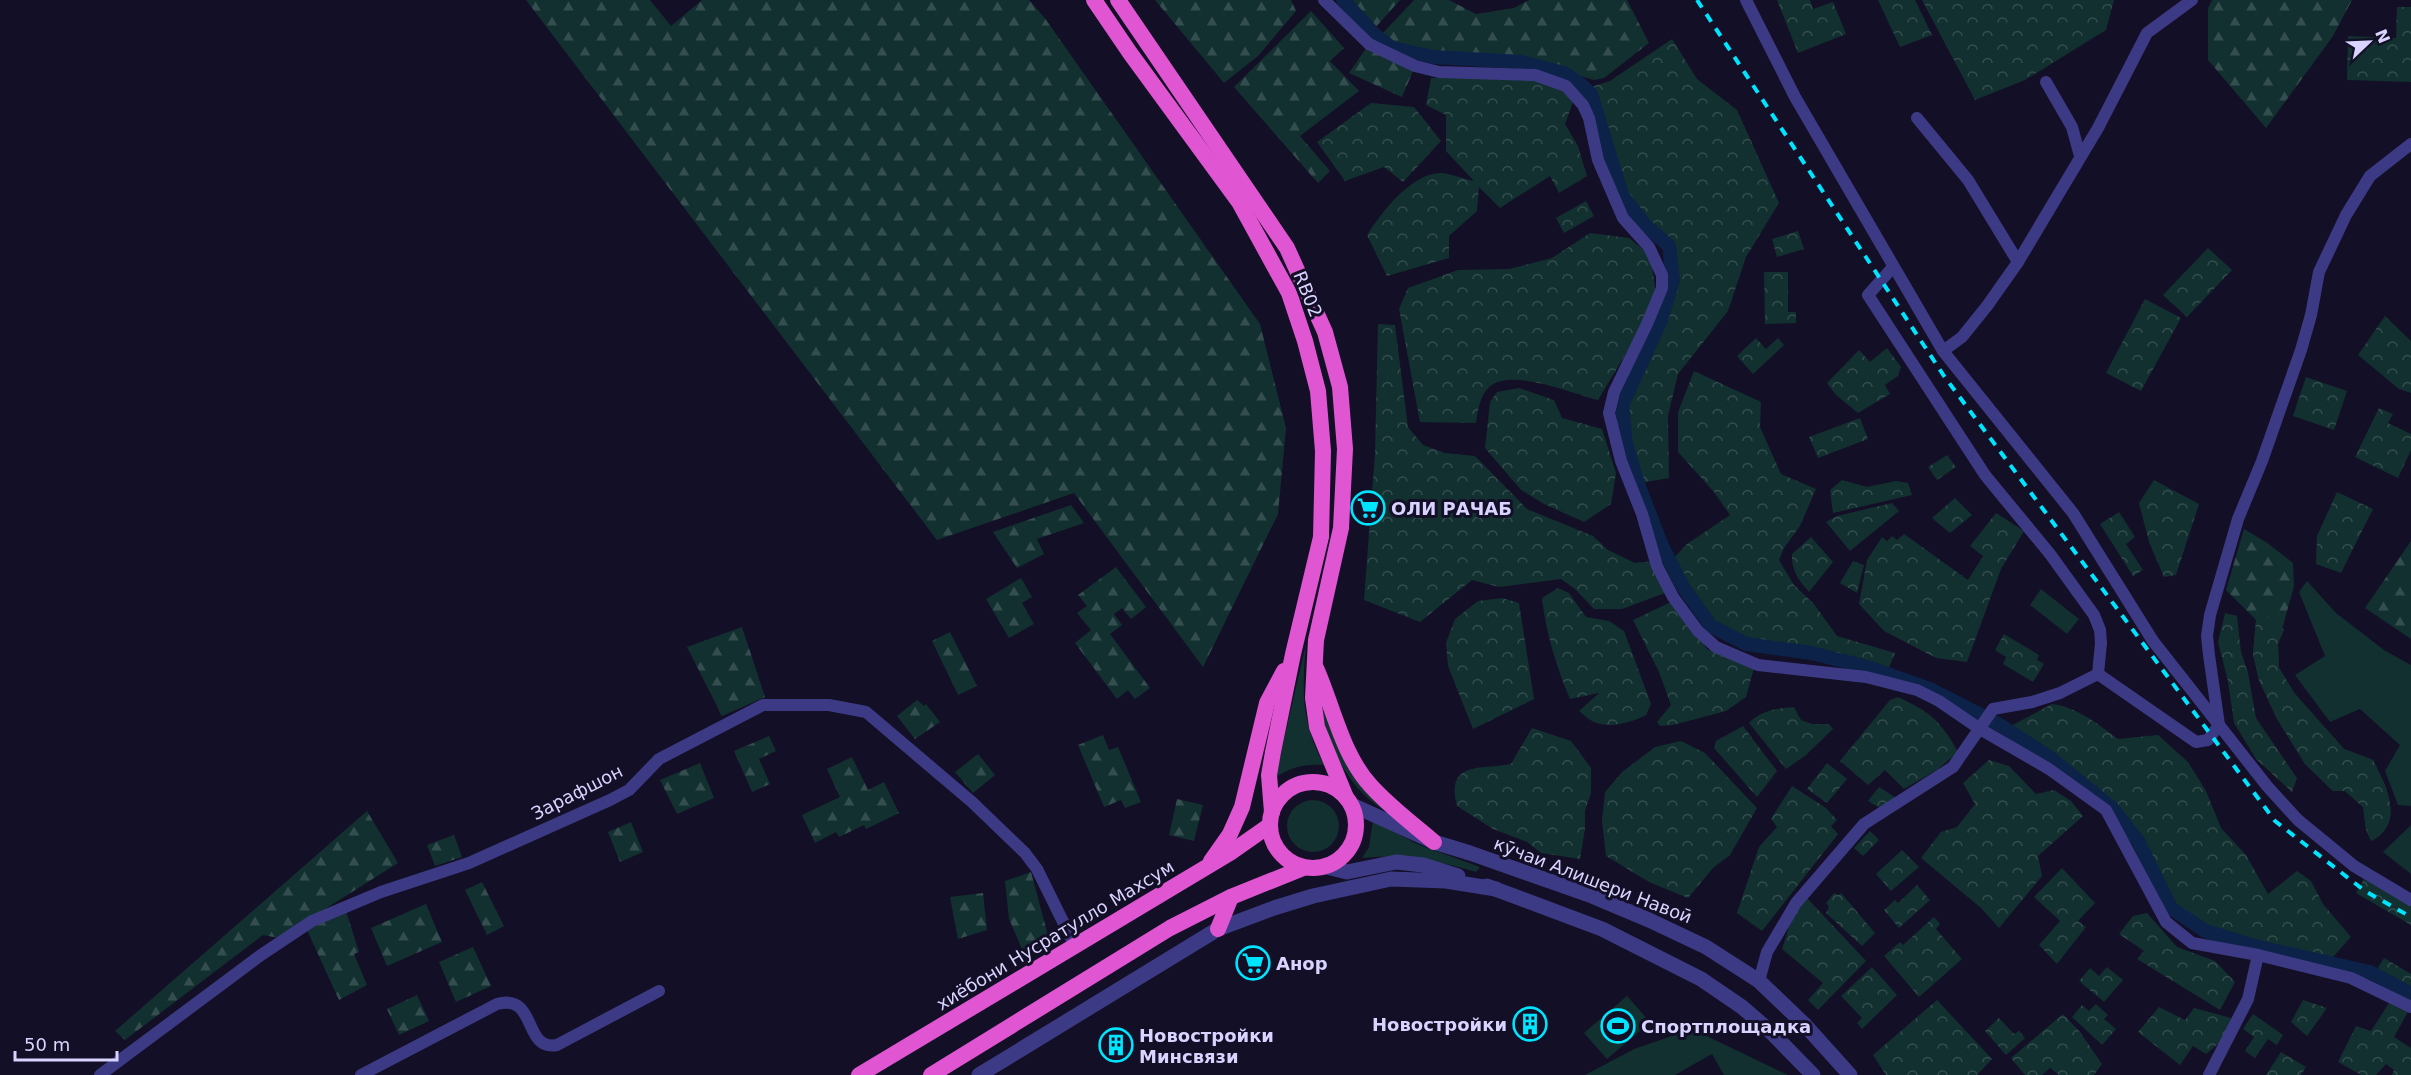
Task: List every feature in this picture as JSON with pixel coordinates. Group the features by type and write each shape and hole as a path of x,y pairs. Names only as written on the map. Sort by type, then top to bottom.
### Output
{"highway":[{"name":"RB02","path":"1094,0 1239,202 1289,293 1305,341 1318,391 1322,441 1321,537 1293,654"},
{"name":"RB02","path":"1118,0 1287,248 1325,332 1340,387 1345,448 1341,528 1316,640 1313,698 1317,728 1348,800"},
{"path":"1293,654 1269,775 1271,819 1276,847 1292,863 1303,868"},
{"path":"1209,864 1230,834 1237,819 1267,703 1293,654"},
{"path":"1314,664 1344,742 1360,772 1370,786 1434,842"},
{"path":"931,1075 1170,928 1231,897 1303,868 1327,867 1347,853 1353,842 1356,817 1348,800 1336,788 1326,783 1303,782 1283,793 1271,819"},
{"name":"хиёбони Нусратулло Махсум","path":"859,1075 1230,853 1271,819"},
{"path":"1218,929 1231,897"}],"street":[{"path":"1324,0 1369,44 1415,66 1439,72 1535,75 1566,86 1582,105 1588,118 1598,160 1623,218 1649,248 1662,275 1662,288 1614,392 1609,413 1622,461 1642,514 1657,566 1673,597 1698,631 1716,647 1758,665 1866,677 1917,690 1939,701 1980,729 2049,769 2106,810 2166,922 2192,943 2258,955 2351,978 2411,1007"},
{"path":"1746,0 1795,97 1943,351 2073,513 2153,641 2267,786 2298,820 2354,867 2411,900"},
{"path":"1943,351 1962,337 2018,262 2098,128 2147,33 2192,0"},
{"path":"2046,82 2072,127 2080,156"},
{"path":"1917,117 1968,180 2018,262"},
{"path":"2098,674 2196,742 2208,740 2219,725 2207,636 2210,615 2238,519 2262,462 2301,350 2311,315 2319,272 2346,215 2370,176 2411,144"},
{"path":"1893,267 1868,295 1985,475 2050,554 2094,615 2100,630 2101,643 2098,674"},
{"path":"1759,981 1767,952 1796,903 1864,824 1953,766 1993,709 2032,702 2060,693 2098,674"},
{"name":"Зарафшон","path":"100,1075 261,955 312,921 381,892 470,863 610,800 629,790 659,759 763,705 829,705 866,712 972,802 1025,853 1037,869 1075,946"},
{"name":"кӯчаи Алишери Навоӣ","path":"1348,800 1434,842 1570,888 1706,946 1759,981 1805,1025 1850,1075"},
{"path":"1327,867 1347,872 1396,862 1423,865 1602,928 1701,979 1742,1007 1772,1033 1813,1075"},
{"path":"979,1075 1218,929 1274,908 1313,896 1391,879 1446,881 1496,889"},
{"path":"2209,1075 2248,999 2258,955"},
{"path":"361,1075 497,1004 509,1001 519,1005 539,1041 548,1047 557,1045 658,992"}],"green space":[{"path":"526,0 650,0 671,26 702,0 1029,0 1044,17 1260,324 1286,428 1278,514 1203,667 1074,493 937,540"},
{"path":"1155,0 1291,0 1296,11 1258,56 1224,83"},
{"path":"1347,0 1400,0 1375,28"},
{"path":"1414,0 1449,0 1476,14 1514,8 1529,0 1627,0 1649,43 1604,78 1594,80 1505,57 1449,56 1413,51 1382,34"},
{"path":"1777,0 1810,0 1813,9 1833,2 1846,34 1798,53"},
{"path":"1878,0 1915,0 1932,35 1900,47"},
{"path":"1922,0 2114,0 2106,30 2025,80 1975,100"},
{"path":"2212,0 2352,0 2333,36 2266,128 2208,60 2208,8"},
{"path":"2397,7 2411,7 2411,82 2347,80 2348,36 2396,38"},
{"path":"1311,11 1344,48 1330,61 1359,91 1300,136 1330,171 1318,183 1234,87"},
{"path":"1672,39 1697,79 1737,110 1779,203 1746,257 1728,311 1678,374 1668,416 1669,478 1640,483 1629,445 1624,406 1663,322 1675,281 1671,246 1646,223 1623,194 1607,133 1593,92 1594,86 1610,81"},
{"path":"1367,47 1413,71 1402,97 1349,73"},
{"path":"1431,78 1540,78 1575,96 1565,124 1578,146 1587,176 1559,193 1550,176 1500,208 1479,187 1477,211 1449,236 1449,258 1387,276 1367,235 1398,195 1431,174 1442,173 1474,181 1446,151 1446,115 1426,105"},
{"path":"1371,103 1414,107 1441,141 1403,182 1384,167 1345,181 1317,142"},
{"path":"1586,201 1594,216 1564,233 1556,218"},
{"path":"1798,231 1804,249 1777,257 1772,239"},
{"path":"1590,233 1629,238 1650,255 1656,293 1642,327 1598,400 1544,384 1514,380 1502,381 1492,385 1485,392 1480,402 1476,423 1420,422 1399,309 1408,288 1458,270 1509,269 1552,258"},
{"path":"2208,248 2232,270 2187,317 2163,295"},
{"path":"1764,272 1788,272 1788,312 1796,312 1796,323 1765,324"},
{"path":"2145,299 2181,318 2141,391 2106,373"},
{"path":"2385,316 2411,341 2411,393 2399,389 2358,355"},
{"path":"1378,324 1395,325 1408,427 1423,445 1445,453 1475,456 1527,509 1593,536 1608,550 1635,563 1653,561 1665,593 1622,609 1594,609 1575,589 1561,579 1499,587 1472,580 1420,622 1364,600 1375,453"},
{"path":"1756,338 1766,349 1778,338 1784,345 1753,374 1737,356"},
{"path":"1887,348 1901,367 1898,376 1885,385 1890,394 1858,413 1836,395 1827,383 1859,350 1870,362"},
{"path":"1694,371 1761,402 1760,427 1781,474 1816,489 1800,526 1784,548 1779,560 1794,585 1814,604 1837,636 1895,653 1888,670 1811,651 1748,642 1712,625 1685,587 1671,561 1687,544 1730,515 1714,492 1678,452 1678,412"},
{"path":"2306,377 2347,391 2334,430 2293,416"},
{"path":"1519,388 1554,400 1562,418 1602,429 1616,473 1611,504 1584,522 1544,504 1521,490 1485,448 1490,402 1497,392"},
{"path":"2379,408 2393,414 2388,423 2411,434 2411,450 2398,478 2355,457"},
{"path":"1860,418 1868,439 1818,458 1809,437"},
{"path":"1947,455 1956,467 1937,480 1928,467"},
{"path":"1842,480 1867,487 1896,481 1908,483 1912,495 1833,513 1830,490"},
{"path":"2154,480 2199,504 2176,575 2164,577 2149,542 2139,503"},
{"path":"2337,492 2373,509 2341,573 2316,564 2317,536"},
{"path":"1955,498 1972,515 1950,533 1932,518"},
{"path":"1892,503 1899,511 1850,551 1826,522 1837,516"},
{"path":"1071,505 1084,523 1037,539 1044,554 1017,568 993,532"},
{"path":"2119,512 2135,537 2126,544 2143,570 2133,576 2100,524"},
{"path":"1996,513 2024,531 2001,569 1967,662 1936,658 1884,631 1859,604 1867,560 1882,537 1887,541 1892,536 1897,540 1904,534 1968,580 1983,556 1970,546"},
{"path":"2244,529 2266,542 2293,563 2294,586 2278,644 2279,668 2295,694 2344,749 2373,760 2383,781 2390,804 2388,824 2382,833 2371,841 2366,829 2363,807 2345,791 2333,791 2305,764 2276,717 2259,680 2253,654 2256,620 2226,590"},
{"path":"1811,537 1833,562 1809,592 1794,570 1792,554"},
{"path":"2411,541 2411,639 2365,608"},
{"path":"1853,561 1864,565 1857,593 1840,583"},
{"path":"1116,567 1146,607 1131,619 1122,608 1114,614 1122,625 1110,634 1150,688 1135,699 1128,690 1117,699 1075,643 1091,630 1077,613 1087,606 1078,595"},
{"path":"1021,578 1032,597 1022,603 1034,624 1009,638 986,599"},
{"path":"2307,581 2336,613 2384,650 2411,665 2411,806 2398,805 2385,771 2400,745 2360,709 2330,722 2295,675 2325,656 2299,592"},
{"path":"1558,588 1569,593 1586,617 1609,621 1624,631 1651,704 1646,715 1621,724 1600,724 1579,711 1599,693 1570,699 1552,649 1542,598"},
{"path":"2041,589 2079,619 2067,634 2030,605"},
{"path":"1502,598 1519,603 1534,699 1473,729 1448,666 1446,643 1455,619 1478,601"},
{"path":"1673,601 1707,649 1754,668 1746,697 1726,711 1673,725 1660,726 1657,722 1671,705 1659,672 1633,620"},
{"path":"2225,613 2237,616 2241,652 2248,673 2256,718 2297,778 2292,792 2256,759 2234,723 2228,681 2218,642"},
{"path":"2259,617 2272,618 2284,630 2278,644 2279,668 2295,694 2344,749 2373,760 2387,792 2390,814 2388,824 2382,833 2371,841 2366,829 2363,807 2345,791 2333,791 2305,764 2276,717 2259,680 2253,654 2256,620"},
{"path":"742,627 765,697 722,716 687,647"},
{"path":"950,632 977,686 958,695 932,641"},
{"path":"2004,634 2039,655 2037,660 2044,664 2033,682 2003,664 2006,657 1995,650"},
{"path":"1306,644 1304,692 1307,720 1316,749 1324,765 1298,767 1275,778"},
{"path":"1898,697 1934,719 1946,732 1958,752 1937,770 1904,789 1885,770 1868,785 1840,761 1890,700"},
{"path":"917,700 924,706 926,704 940,722 915,739 897,716"},
{"path":"1320,704 1391,814 1364,795 1343,768 1328,736"},
{"path":"2052,704 2079,712 2118,739 2158,735 2188,762 2206,791 2221,828 2246,855 2268,894 2297,871 2311,881 2323,904 2351,937 2332,958 2263,944 2209,929 2175,904 2139,838 2114,804 2053,754 2009,727"},
{"path":"1794,707 1801,720 1812,724 1829,724 1833,729 1806,755 1786,769 1749,723 1763,713"},
{"path":"1743,726 1777,771 1757,797 1714,748 1716,741"},
{"path":"1532,728 1571,741 1591,768 1591,793 1585,811 1585,829 1580,859 1541,853 1527,842 1493,829 1457,806 1456,781 1461,774 1478,768 1511,764"},
{"path":"1103,735 1109,750 1118,747 1141,802 1125,808 1121,800 1104,807 1078,745"},
{"path":"769,736 776,751 759,759 770,784 752,792 734,751"},
{"path":"1681,741 1705,753 1757,808 1730,855 1713,868 1688,898 1649,882 1606,856 1602,821 1605,792 1622,772 1655,747"},
{"path":"978,754 995,775 973,793 955,772"},
{"path":"852,757 868,790 884,782 899,813 866,829 864,825 839,837 836,832 815,843 802,815 840,797 827,769"},
{"path":"1989,760 2009,766 2036,794 2054,790 2071,801 2083,816 2038,856 2042,876 1999,928 1981,908 1921,858 1941,832 1957,827 1975,804 1963,783"},
{"path":"700,763 714,798 677,814 660,780"},
{"path":"1827,763 1847,779 1827,803 1807,789"},
{"path":"1792,786 1826,808 1837,820 1831,826 1838,834 1762,931 1737,913 1759,847 1777,827 1771,819"},
{"path":"1879,787 1896,798 1883,810 1868,801"},
{"path":"1177,799 1203,805 1194,841 1169,835"},
{"path":"1308,800 1318,800 1332,807 1339,826 1332,845 1318,852 1308,852 1298,848 1291,841 1287,831 1287,821 1291,811 1298,804"},
{"path":"367,811 398,863 279,938 263,935 125,1040 115,1031"},
{"path":"1373,820 1417,844 1480,867 1476,872 1419,859 1362,858 1369,847"},
{"path":"631,822 643,852 620,862 608,832"},
{"path":"2411,825 2411,874 2383,852"},
{"path":"1870,831 1879,840 1863,856 1854,848"},
{"path":"454,835 462,857 435,866 427,845"},
{"path":"1902,850 1919,867 1891,891 1876,874"},
{"path":"2062,868 2095,903 2078,921 2086,927 2057,964 2039,945 2060,921 2034,897"},
{"path":"1031,872 1050,943 1025,956 1009,919 1005,881"},
{"path":"2364,879 2411,906 2411,925 2356,893"},
{"path":"482,882 504,926 487,935 465,890"},
{"path":"1917,885 1930,900 1899,928 1884,910 1895,900 1898,903"},
{"path":"983,893 987,930 958,939 950,897"},
{"path":"1834,893 1838,895 1841,893 1875,933 1862,946 1826,913 1829,907 1826,903"},
{"path":"1807,898 1866,961 1818,1010 1808,1000 1823,983 1782,949 1792,918"},
{"path":"426,904 442,942 387,966 371,928"},
{"path":"346,911 359,952 354,954 367,985 339,1000 307,930"},
{"path":"2147,913 2177,947 2215,961 2235,982 2220,1010 2137,959 2144,951 2119,934 2133,916"},
{"path":"1934,917 1940,924 1936,929 1962,959 1919,997 1884,956 1900,942 1903,945"},
{"path":"473,947 491,986 456,1002 439,962"},
{"path":"2384,958 2411,974 2411,989 2376,971"},
{"path":"1872,967 1897,995 1862,1029 1857,1023 1862,1018 1841,996"},
{"path":"2107,967 2123,980 2104,1002 2079,981 2090,968 2099,976"},
{"path":"417,995 429,1021 399,1035 387,1009"},
{"path":"1627,996 1650,1022 1607,1059 1584,1033"},
{"path":"1937,1000 1992,1059 1977,1075 1886,1075 1873,1055"},
{"path":"2303,1000 2327,1008 2307,1036 2291,1022"},
{"path":"2391,1000 2409,1010 2394,1037 2411,1048 2411,1075 2392,1075 2394,1070 2386,1064 2376,1075 2361,1075 2338,1062 2356,1026 2371,1031"},
{"path":"2096,1004 2108,1015 2104,1019 2116,1029 2102,1045 2072,1017 2082,1005 2089,1011"},
{"path":"2159,1007 2185,1020 2194,1008 2231,1018 2224,1039 2206,1054 2193,1046 2180,1065 2138,1032"},
{"path":"2063,1014 2080,1032 2102,1064 2094,1075 2059,1075 2050,1068 2042,1075 2025,1075 2011,1058"},
{"path":"2253,1014 2283,1035 2277,1045 2268,1039 2255,1058 2245,1051 2254,1037 2243,1029"},
{"path":"1999,1018 2014,1034 2019,1031 2025,1038 2006,1055 1985,1031"},
{"path":"1692,1029 1788,1075 1724,1075 1712,1054 1675,1075 1585,1075 1634,1049"},
{"path":"2281,1052 2306,1067 2301,1075 2266,1075"}],"waterway":[{"path":"1343,0 1375,35 1392,48 1433,57 1521,62 1564,73 1591,94 1622,195 1644,224 1669,246 1673,280 1661,320 1622,405 1626,444 1638,484 1662,546 1683,587 1711,626 1746,644 1811,653 1871,668 1930,689 2000,725 2049,757 2112,808 2138,841 2171,908 2205,931 2258,947 2370,972 2411,994"}],"railway":[{"path":"1697,0 1944,376 2275,821 2365,891 2411,917"}],"place":[{"name":"ОЛИ РАЧАБ","path":"1368,508"},
{"name":"Анор","path":"1253,963"},
{"name":"Новостройки","path":"1530,1024"},
{"name":"Спортплощадка","path":"1618,1026"},
{"name":"Новостройки Минсвязи","path":"1116,1045"}]}
